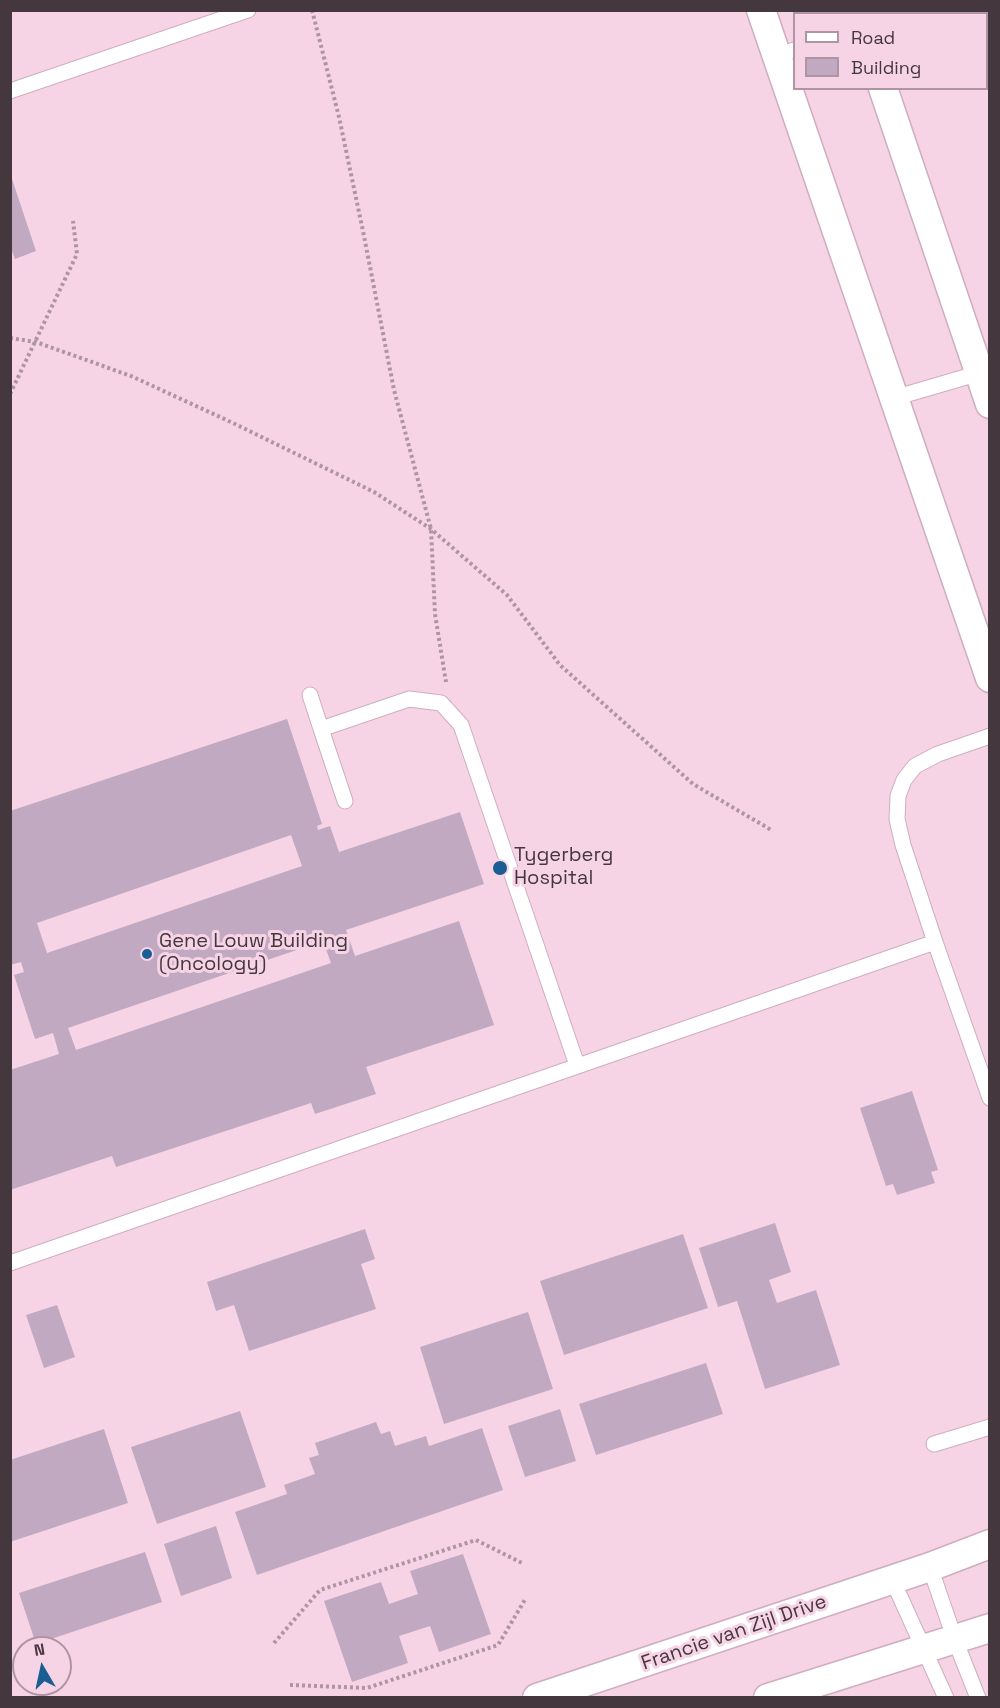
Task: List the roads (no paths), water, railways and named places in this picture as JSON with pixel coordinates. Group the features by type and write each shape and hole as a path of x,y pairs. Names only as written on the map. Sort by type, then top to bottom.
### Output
{"street":[{"path":"762,10 786,53 793,75"},
{"path":"798,90 894,398 990,678"},
{"path":"884,90 984,371 990,404"},
{"name":"Francie van Zijl Drive","path":"537,1698 930,1567 990,1544"},
{"path":"768,1698 990,1628"}],"lane":[{"path":"10,91 248,10"},
{"path":"894,398 984,371"},
{"path":"310,695 345,801"},
{"path":"321,729 409,699 441,703 461,726 577,1065"},
{"path":"990,736 938,754 915,766 904,780 898,796 897,819 903,845 935,942 990,1098"},
{"path":"10,1263 935,942"},
{"path":"934,1444 990,1427"},
{"path":"930,1567 978,1698"},
{"path":"892,1579 946,1698"}],"place":[{"name":"Tygerberg Hospital","path":"500,868"},
{"name":"Gene Louw Building (Oncology)","path":"147,954"}]}
